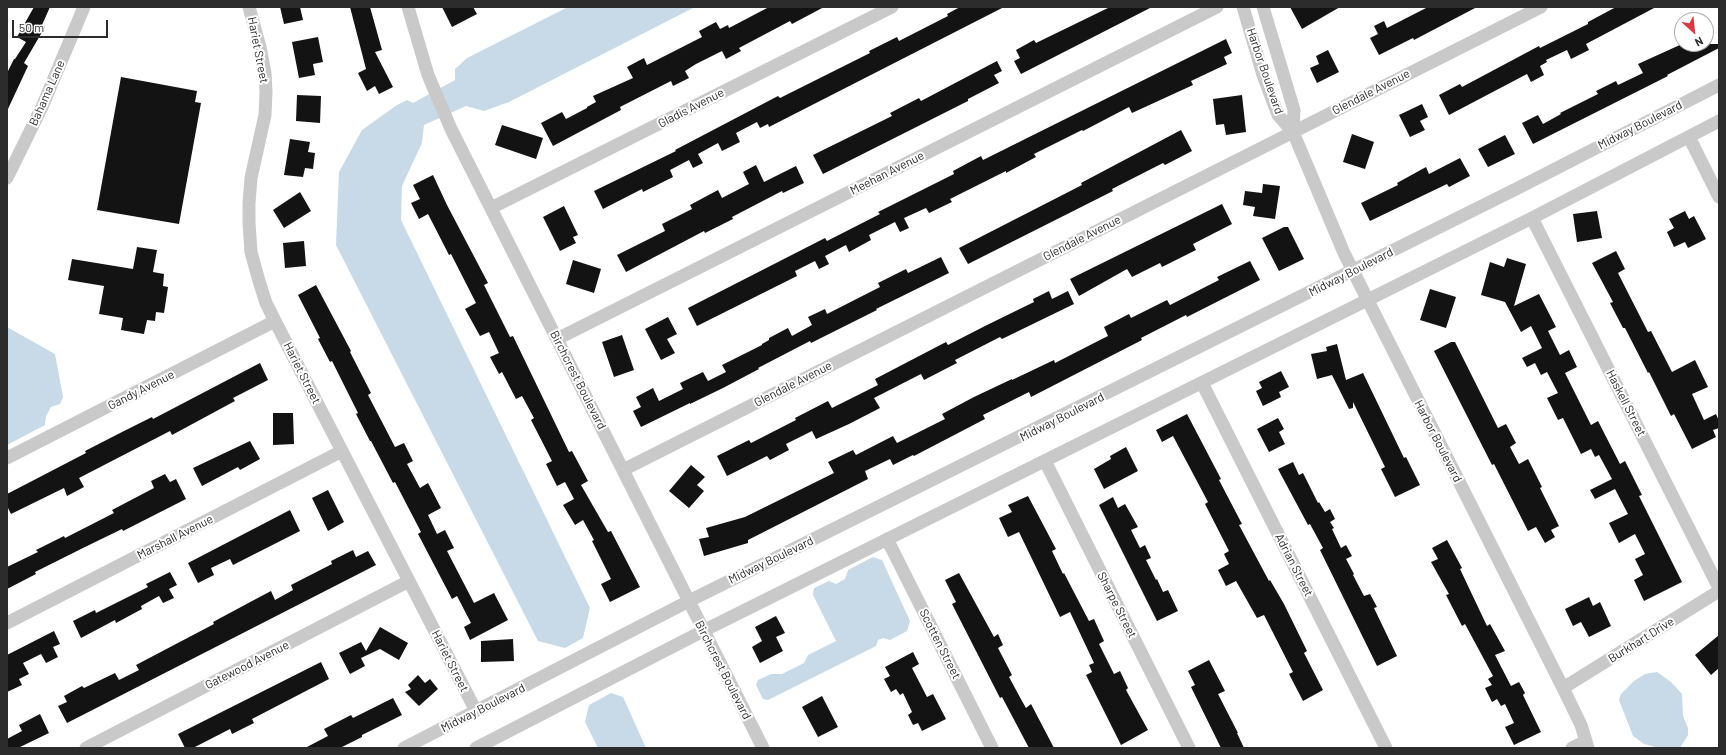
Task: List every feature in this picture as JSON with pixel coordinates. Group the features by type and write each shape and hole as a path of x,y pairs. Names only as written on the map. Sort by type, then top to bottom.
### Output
{"street":[{"name":"Bahama Lane","path":"7,178 42,107 84,7"},
{"name":"Hariet Street","path":"249,7 260,47 265,73 266,92 261,134 251,178 248,223 251,252 266,303 476,712"},
{"name":"Birchcrest Boulevard","path":"408,7 428,75 451,129 763,748"},
{"name":"Gladis Avenue","path":"491,208 892,7"},
{"name":"Meehan Avenue","path":"557,339 1217,7"},
{"name":"Harbor Boulevard","path":"1243,7 1263,74 1278,116 1293,132 1353,271 1563,688 1581,725 1587,744"},
{"name":"Harbor Boulevard","path":"1263,7 1294,110 1293,132"},
{"name":"Glendale Avenue","path":"623,470 1541,7"},
{"name":"Midway Boulevard","path":"404,748 688,601 1353,271 1719,85"},
{"path":"476,748 493,744 703,631 1532,218 1719,121"},
{"path":"1689,137 1719,197"},
{"name":"Haskell Street","path":"1532,218 1719,590"},
{"name":"Gandy Avenue","path":"7,458 275,321"},
{"name":"Adrian Street","path":"1202,383 1386,748"},
{"name":"Marshall Avenue","path":"7,623 342,451"},
{"name":"Sharpe Street","path":"1045,461 1189,748"},
{"name":"Scotten Street","path":"887,539 992,748"},
{"name":"Gatewood Avenue","path":"86,748 409,582"},
{"name":"Burkhart Drive","path":"1563,688 1719,590"},
{"path":"1572,748 1587,744"}],"water":[{"path":"568,7 695,7 509,102 484,111 466,106 424,125 422,143 402,186 401,220 590,608 583,638 565,648 538,641 336,245 339,172 362,130 397,105 407,100 413,103 455,80 455,69 467,58"},
{"path":"7,327 55,354 63,397 60,404 51,407 46,416 45,425 7,445"},
{"path":"873,557 882,560 910,621 907,631 890,640 883,638 878,640 876,646 768,700 763,699 756,685 758,680 771,674 782,674 804,663 808,655 836,641 813,595 814,588 829,581 836,584 845,579 848,570"},
{"path":"1657,672 1671,682 1682,694 1683,716 1688,728 1688,735 1680,748 1659,748 1644,744 1633,736 1619,700 1621,694 1634,681 1645,674"},
{"path":"611,693 623,697 646,748 598,748 585,722 589,705"}],"building":[{"path":"34,7 50,7 42,25 45,27 24,63 28,66 7,111 7,73 14,59 26,42 17,37"},
{"path":"280,7 300,7 303,20 284,24"},
{"path":"350,7 370,7 382,50 375,52 393,87 379,94 375,86 367,91 358,73 366,69"},
{"path":"442,7 473,7 477,14 452,27"},
{"path":"769,7 824,7 792,24 790,21 739,48 741,51 726,59 722,51 696,64 685,71 689,78 673,86 671,81 620,107 621,110 553,146 541,123 562,112 566,119 587,108 596,102 593,96 633,78 627,67 644,58 647,65 702,37 699,31 716,22 720,29 728,25 729,28"},
{"path":"960,7 1004,7 769,127 768,124 760,128 757,122 736,133 740,142 722,151 718,143 698,154 703,163 693,168 689,160 670,170 673,177 643,192 642,189 603,209 594,191 676,151 675,150 778,96 780,98 870,53 869,51 897,37 899,41 948,16 947,14"},
{"path":"1110,7 1152,7 1021,74 1014,61 1020,58 1016,50 1034,40 1036,43"},
{"path":"1290,7 1340,7 1302,29"},
{"path":"1428,7 1477,7 1414,40 1413,38 1379,55 1370,38 1378,34 1374,26 1384,21 1387,28"},
{"path":"1616,7 1656,7 1586,44 1589,50 1571,59 1567,50 1546,60 1547,62 1540,66 1544,75 1531,82 1527,74 1449,115 1439,95 1460,84 1462,87 1539,46 1540,48 1588,24 1588,22"},
{"path":"318,37 323,62 313,64 315,75 299,78 292,42"},
{"path":"1226,39 1232,53 1224,57 1227,64 1191,81 1193,85 1132,113 1129,107 1034,154 1036,157 1006,173 1006,171 950,199 952,202 929,213 926,208 904,218 909,228 900,232 895,222 869,235 871,240 849,252 846,245 825,256 829,264 819,269 815,261 795,271 797,276 697,326 688,308 825,238 827,241 880,214 878,212 954,174 953,171 981,156 983,160"},
{"path":"1714,44 1719,44 1719,48 1714,51"},
{"path":"1674,48 1674,52 1711,52 1667,75 1668,76 1533,144 1522,123 1538,115 1543,124 1561,114 1560,113 1598,94 1596,91 1616,81 1618,85 1643,73 1638,64"},
{"path":"1328,50 1339,72 1317,83 1310,68 1319,64 1316,56"},
{"path":"997,61 1002,71 994,75 999,83 968,99 968,101 823,174 813,155 892,116 890,113 919,98 921,101"},
{"path":"121,77 197,91 195,102 201,103 179,224 97,210"},
{"path":"297,95 321,96 320,123 296,121"},
{"path":"1242,95 1246,132 1226,135 1224,124 1216,125 1213,99"},
{"path":"1422,104 1428,117 1420,121 1425,130 1410,137 1399,115"},
{"path":"502,125 543,138 536,159 495,145"},
{"path":"1181,130 1192,151 1165,165 1163,163 1112,189 1113,191 968,264 959,248 1082,185 1081,183"},
{"path":"1352,134 1374,142 1365,169 1343,162"},
{"path":"1505,135 1515,154 1488,167 1478,149"},
{"path":"290,139 310,142 308,152 315,153 313,169 305,168 303,177 284,175"},
{"path":"1460,158 1470,176 1449,187 1447,184 1370,221 1361,203 1398,185 1397,183 1426,167 1429,174"},
{"path":"756,165 764,182 796,166 804,183 783,193 782,191 732,217 733,219 705,233 704,231 626,272 617,255 665,231 662,224 692,209 690,205 718,190 722,198 749,184 743,172"},
{"path":"433,175 488,283 484,285 510,337 513,336 569,452 572,451 588,481 581,485 608,532 611,531 640,587 610,602 601,584 611,579 592,541 594,540 583,520 575,525 563,505 574,499 565,482 557,486 546,464 552,461 531,420 534,418 522,396 516,399 502,372 499,374 490,357 499,353 489,332 480,336 465,309 476,303 451,254 449,255 428,214 419,219 411,203 420,199 413,185"},
{"path":"1263,184 1280,186 1275,219 1253,216 1255,207 1243,205 1245,191 1262,193"},
{"path":"300,192 311,211 284,228 273,210"},
{"path":"1222,204 1232,224 1193,244 1196,250 1162,267 1160,263 1132,277 1127,269 1079,296 1070,279"},
{"path":"564,206 578,235 573,237 576,243 560,251 543,217"},
{"path":"1597,211 1602,238 1577,242 1573,214"},
{"path":"1685,211 1689,219 1694,216 1706,239 1688,248 1685,242 1674,247 1667,232 1674,228 1669,219"},
{"path":"1284,227 1288,227 1304,259 1279,271 1262,238"},
{"path":"304,241 306,266 285,268 283,243"},
{"path":"137,247 157,250 153,272 164,274 163,286 168,287 164,313 156,312 155,321 147,320 144,334 121,330 123,318 99,314 104,286 68,280 72,259 133,269"},
{"path":"1616,251 1625,269 1618,273 1648,332 1651,331 1672,372 1695,360 1708,387 1692,394 1704,420 1716,414 1719,421 1719,428 1713,430 1716,437 1692,449 1674,414 1671,416 1625,328 1623,328 1610,303 1613,302 1592,263"},
{"path":"941,257 949,273 811,343 810,341 723,388 641,427 633,411 641,407 636,397 653,388 659,401 683,389 680,383 703,372 708,381 726,372 722,365 762,345 769,340 769,338 788,328 792,336 812,325 808,317 825,309 827,314 880,287 878,283 906,269 908,273"},
{"path":"1507,258 1526,264 1514,306 1539,294 1556,327 1548,331 1560,355 1569,350 1577,367 1565,373 1591,425 1598,421 1620,464 1625,461 1642,495 1639,496 1682,582 1644,601 1634,580 1643,575 1635,559 1645,554 1635,534 1619,543 1609,523 1628,514 1615,489 1595,499 1590,490 1612,479 1599,455 1595,457 1591,449 1581,454 1563,418 1558,420 1547,398 1558,393 1547,372 1541,375 1535,363 1527,367 1522,358 1542,348 1531,326 1521,332 1505,302 1481,295 1490,262 1504,267"},
{"path":"573,260 601,269 594,293 566,284"},
{"path":"1250,261 1260,280 1187,317 1186,315 1141,338 1142,340 1031,397 1029,392 983,415 985,419 914,456 913,455 893,465 890,459 865,471 868,479 748,540 748,543 704,556 699,539 709,537 706,528 745,517 834,473 828,462 853,450 856,455 893,436 897,443 945,419 942,414 974,397 1054,360 1055,363 1108,336 1104,327 1129,314 1131,318 1167,300 1170,305 1219,280 1217,277"},
{"path":"316,285 351,351 350,352 371,393 368,395 395,447 404,443 413,461 407,464 420,488 428,483 441,508 428,515 437,534 445,530 454,548 447,551 474,603 494,593 508,620 470,640 464,627 471,623 457,596 452,599 418,534 421,532 395,482 393,483 370,441 356,414 358,413 332,361 330,362 318,339 320,338 298,295"},
{"path":"1430,289 1456,297 1446,328 1420,320"},
{"path":"1049,291 1052,299 1068,291 1074,304 1002,339 1000,337 955,360 957,363 924,380 921,374 874,398 880,408 849,424 816,439 812,431 786,444 789,450 770,460 767,456 727,476 717,456 749,440 751,443 796,420 795,418 828,401 832,408 878,385 875,379 946,342 948,345 1034,302 1033,299"},
{"path":"668,317 677,334 667,339 675,353 661,360 645,329"},
{"path":"622,335 634,370 614,377 602,342"},
{"path":"1451,342 1455,342 1498,428 1506,424 1516,443 1510,447 1519,464 1528,459 1542,487 1540,488 1559,526 1551,530 1555,537 1545,543 1536,527 1528,531 1494,464 1492,465 1434,351"},
{"path":"1337,344 1346,380 1363,373 1404,458 1406,457 1420,485 1395,497 1381,469 1385,467 1353,402 1353,408 1349,409 1332,375 1317,379 1311,354 1327,351 1326,347"},
{"path":"260,363 268,380 233,398 235,401 172,435 170,431 79,478 84,487 67,496 64,488 11,514 7,506 7,494 86,453 85,451 152,417 153,419"},
{"path":"1281,371 1289,387 1279,392 1281,397 1263,406 1256,391 1262,388 1259,382"},
{"path":"273,413 293,413 294,444 273,445"},
{"path":"1187,414 1221,479 1219,480 1242,524 1239,525 1269,581 1270,580 1284,604 1307,651 1304,653 1323,690 1303,701 1289,674 1293,672 1264,615 1257,618 1236,581 1226,586 1218,570 1229,564 1224,554 1229,551 1205,504 1208,502 1173,436 1162,442 1156,430"},
{"path":"1278,418 1284,429 1279,432 1285,444 1269,452 1257,429"},
{"path":"250,441 260,459 240,470 238,467 202,486 193,468"},
{"path":"1126,447 1138,471 1104,489 1094,469 1111,459 1110,456"},
{"path":"1293,462 1299,475 1303,473 1318,503 1319,502 1325,512 1330,509 1335,519 1330,522 1334,528 1332,529 1341,548 1346,545 1352,556 1346,559 1354,574 1353,575 1364,596 1370,594 1377,607 1374,608 1397,656 1377,666 1320,550 1323,548 1310,524 1308,525 1278,469"},
{"path":"691,465 705,477 697,485 704,491 689,508 669,491"},
{"path":"165,474 170,482 176,479 186,499 123,531 122,529 35,572 36,574 7,589 7,567 38,552 36,550 64,536 65,538 114,513 112,510 154,488 151,481"},
{"path":"328,490 344,522 328,531 312,498"},
{"path":"1028,496 1056,549 1052,551 1063,574 1064,573 1089,621 1094,619 1104,641 1099,644 1114,674 1120,671 1128,688 1126,690 1148,730 1121,745 1086,675 1092,672 1089,665 1094,663 1070,612 1060,617 1019,532 1008,537 999,518 1012,512 1008,505"},
{"path":"1113,497 1118,508 1125,504 1138,527 1131,530 1140,548 1145,545 1151,558 1146,560 1156,580 1157,579 1163,592 1168,590 1178,611 1157,621 1099,505"},
{"path":"290,510 300,531 233,565 230,559 211,568 214,575 198,583 188,563"},
{"path":"1447,540 1462,568 1460,569 1487,626 1490,624 1505,651 1495,655 1511,686 1519,682 1525,693 1523,695 1541,732 1514,745 1505,727 1514,723 1505,704 1501,706 1497,699 1492,702 1485,688 1492,685 1488,679 1493,676 1465,624 1462,626 1446,595 1449,594 1431,562 1438,559 1432,548"},
{"path":"353,550 356,557 368,551 376,565 67,723 58,706 67,702 64,696 82,686 84,688 115,673 119,680 139,670 136,665 214,624 213,622 271,591 275,600 293,590 291,585 332,564 331,561"},
{"path":"170,572 177,585 169,589 174,598 163,603 159,596 141,606 142,609 116,623 115,620 81,638 73,621 95,610 96,613 148,587 146,584"},
{"path":"959,573 994,637 998,634 1003,645 998,648 1012,675 1009,677 1022,701 1026,708 1031,704 1054,748 1029,748 1002,697 1000,698 952,604 956,602 945,580"},
{"path":"1589,597 1593,606 1600,602 1611,626 1589,637 1581,622 1573,626 1565,609"},
{"path":"776,616 785,633 776,637 783,651 760,663 752,647 762,641 755,627"},
{"path":"380,627 408,643 399,660 380,649 361,658 365,666 350,674 339,653 361,642 366,651"},
{"path":"54,631 60,644 53,647 58,657 46,663 41,654 23,663 29,674 19,679 22,685 7,692 7,655"},
{"path":"1719,635 1719,668 1711,675 1695,655"},
{"path":"513,639 514,661 481,662 481,641"},
{"path":"913,652 919,664 912,668 927,697 933,694 946,719 922,731 918,723 913,725 908,715 912,712 903,693 900,695 896,689 891,692 884,679 890,676 885,667"},
{"path":"1209,660 1225,691 1218,694 1244,748 1221,748 1191,687 1195,685 1188,671"},
{"path":"321,662 329,679 252,719 254,723 232,734 230,729 193,748 185,748 178,734"},
{"path":"418,675 425,683 430,679 438,689 419,706 405,692 411,689 408,685"},
{"path":"822,696 838,727 818,737 802,707"},
{"path":"393,698 402,715 340,748 305,748 328,736 324,729 351,715 353,718"},
{"path":"40,714 49,733 18,748 7,748 7,739 22,731 19,725"}]}
